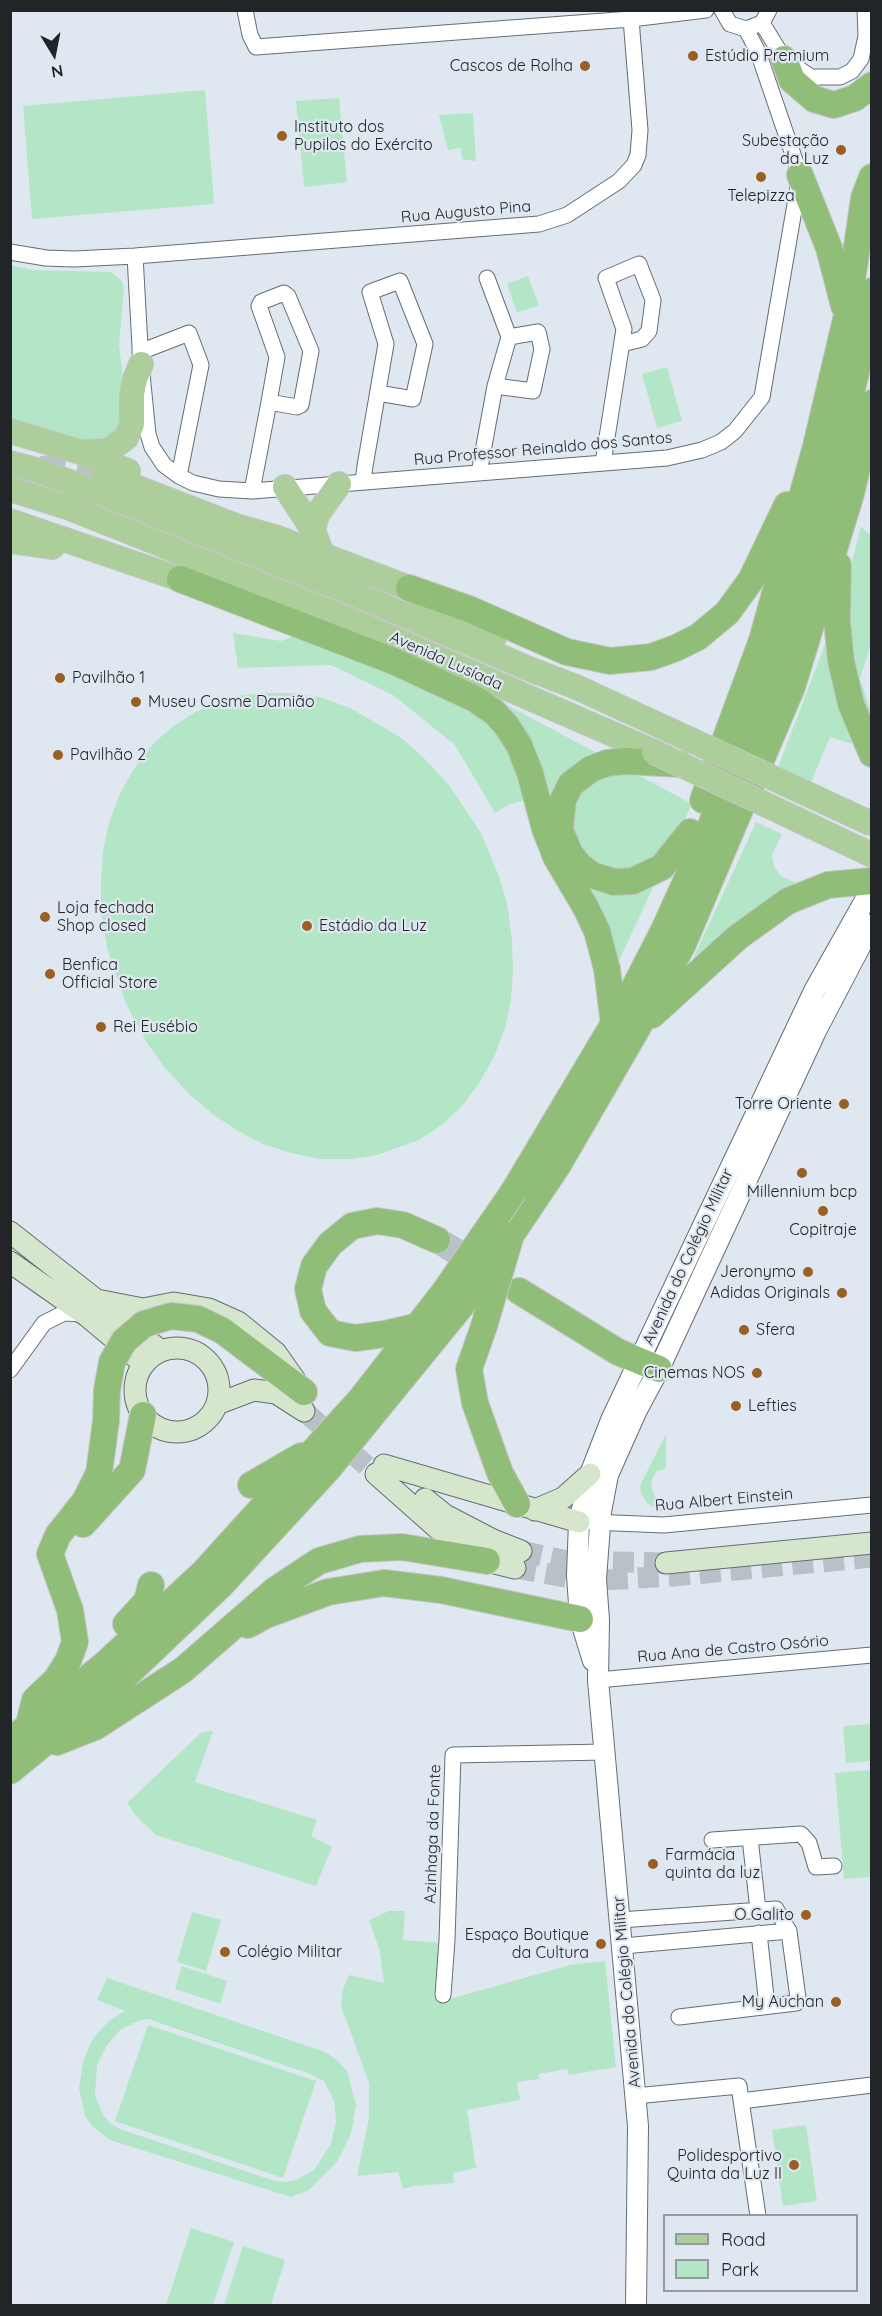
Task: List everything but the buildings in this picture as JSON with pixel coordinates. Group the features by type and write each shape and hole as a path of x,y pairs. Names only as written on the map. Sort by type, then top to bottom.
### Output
{"highway":[{"path":"784,59 792,80 814,99 834,105 855,98 872,85"},
{"path":"800,175 829,248 847,315"},
{"path":"663,932 690,832 762,640 816,446 847,315 864,198 872,177"},
{"path":"626,1026 663,932 745,744 781,645 828,491 861,351 872,291"},
{"path":"25,1740 120,1681 222,1584 329,1468 523,1198 626,1026 682,944 792,687 851,494 872,403"},
{"path":"409,588 469,609 553,647 582,656 624,660 664,653 688,643 707,631 737,601 757,568 816,446"},
{"path":"839,531 837,621 841,662 851,704 872,754"},
{"path":"180,579 393,662 475,699 495,712 519,745 556,857 597,931 626,1026"},
{"path":"680,764 625,761 607,763 591,769 571,784 563,800 560,830 570,854 580,866 592,875 614,882 633,881 648,876 662,867 690,832"},
{"path":"626,1026 693,978 738,937 789,901 828,885 869,894"},
{"path":"523,1198 469,1368 475,1403 500,1473 526,1507"},
{"path":"419,1326 355,1338 330,1333 313,1311 308,1289 314,1266 330,1244 352,1226 376,1221 403,1225 437,1240"},
{"path":"25,1740 204,1572 360,1400 419,1326 453,1298 511,1235"},
{"path":"519,1291 629,1355"},
{"path":"10,1771 25,1740 34,1700 56,1680 68,1661 75,1642 70,1610 50,1554 58,1535 85,1501 99,1473 112,1362 124,1341 144,1324 171,1316 198,1319 224,1330 307,1401"},
{"path":"60,1584 63,1560 69,1543 132,1470 143,1415"},
{"path":"251,1485 318,1448"},
{"path":"25,1740 94,1727 183,1670 274,1590 319,1561 360,1549 402,1548 487,1561"},
{"path":"213,1644 266,1615 328,1592 384,1582 441,1590 580,1618"},
{"path":"126,1645 126,1623 147,1601 151,1585"}],"main road":[{"path":"80,452 108,451 126,438 132,424 132,394 140,358"},
{"path":"10,431 80,452 239,516 275,537"},
{"path":"10,436 49,441"},
{"name":"Avenida Lusíada","path":"10,463 37,470 116,499 364,598 576,687 872,824"},
{"path":"104,475 236,526 275,537 409,588 462,622 526,655 576,687"},
{"path":"313,530 317,515 339,484"},
{"path":"285,488 313,530 322,554"},
{"name":"Avenida Lusíada","path":"10,489 67,507 348,619 654,752 872,855"},
{"path":"10,521 180,579 348,619"},
{"path":"10,541 42,545 84,556 134,562"},
{"path":"10,1232 92,1308 152,1357"},
{"path":"10,1262 42,1283 92,1308 143,1309 174,1304 209,1309 238,1322 276,1353 307,1401"},
{"path":"174,1348 188,1349 201,1355 211,1365 217,1377 219,1391 217,1404 206,1420 189,1430 176,1432 164,1430 152,1424 136,1403 137,1376 152,1357 174,1348"},
{"path":"217,1404 254,1390 307,1401"},
{"path":"380,1469 589,1522"},
{"path":"380,1469 445,1515 493,1540 518,1559 487,1561 437,1528 380,1469"},
{"path":"526,1507 563,1498 590,1474"},
{"path":"666,1563 872,1543"}],"street":[{"path":"244,10 248,29 256,46 631,19 706,10"},
{"path":"723,10 730,24 738,28 754,28 765,17 784,59 811,77 840,77 852,71 861,59 866,36 865,10"},
{"name":"Rua Augusto Pina","path":"10,252 46,258 74,259 135,256 539,224 567,215 620,181 627,174 638,154 640,130 631,19"},
{"name":"Rua Professor Reinaldo dos Santos","path":"135,256 145,416 152,447 164,465 179,476 219,489 252,490 667,458 702,450 721,442 735,431 762,397 800,175 758,52 746,29"},
{"path":"603,463 624,329 606,278 639,264 654,300 649,331 642,339 622,344"},
{"path":"478,473 495,386 509,337 487,278"},
{"path":"363,481 386,344 370,292 400,281 425,344 413,399 378,393"},
{"path":"252,490 277,357 259,306 261,302 284,293 288,296 311,351 301,405 297,407 269,402"},
{"path":"495,386 533,391 542,349 538,332 509,337"},
{"path":"140,358 189,333 201,365 179,476"},
{"name":"Avenida do Colégio Militar","path":"636,2306 638,2126 598,1680 599,1620 589,1522 590,1474 611,1420 629,1355 814,991 869,894"},
{"name":"Avenida do Colégio Militar","path":"598,1680 580,1618 577,1575 589,1522 608,1475 629,1355 816,1031 872,924"},
{"path":"42,1283 46,1298 45,1323"},
{"path":"12,1366 45,1323 64,1313 79,1313 92,1308"},
{"name":"Rua Albert Einstein","path":"589,1522 664,1525 872,1505"},
{"name":"Rua Ana de Castro Osório","path":"598,1680 872,1655"},
{"name":"Azinhaga da Fonte","path":"442,1995 447,1940 453,1755 605,1752"},
{"path":"712,1840 801,1834 809,1843 816,1868 834,1866"},
{"path":"750,1838 758,1910"},
{"path":"620,1920 776,1908 789,1931 798,1998 796,2003 679,2017"},
{"path":"623,1946 789,1931"},
{"path":"759,1934 767,2007"},
{"path":"741,2101 872,2085"},
{"path":"635,2096 739,2086 758,2214"}],"green space":[{"path":"205,90 214,204 32,219 23,106"},
{"path":"339,98 347,182 304,187 296,101"},
{"path":"473,113 476,161 462,159 461,148 448,150 439,115"},
{"path":"10,265 32,270 111,272 122,281 124,288 119,345 128,417 125,426 102,446 11,423"},
{"path":"528,276 539,305 517,313 507,284"},
{"path":"667,367 682,421 657,428 642,374"},
{"path":"861,526 872,535 871,644 860,679 871,711 870,727 854,685 844,593"},
{"path":"831,629 859,746 830,737 810,785 777,770"},
{"path":"233,633 281,641 295,636 393,644 692,804 616,967 543,795 508,805 495,813 455,745 393,695 331,665 238,668"},
{"name":"Estádio da Luz","path":"293,693 323,698 350,708 400,737 423,757 449,785 481,833 507,903 512,941 511,1000 505,1028 495,1055 480,1082 461,1107 443,1124 419,1140 377,1155 353,1159 320,1159 291,1153 263,1144 214,1115 190,1095 164,1067 147,1043 126,1004 107,948 101,910 103,851 109,823 119,796 133,770 153,744 171,728 195,712 237,696"},
{"path":"756,822 782,834 772,855 774,867 781,876 803,886 682,983"},
{"path":"666,1434 666,1468 656,1472 651,1482 653,1493 657,1498 666,1501 666,1512 659,1511 647,1503 641,1493 640,1485"},
{"path":"871,1724 871,1761 846,1763 843,1726"},
{"path":"213,1731 195,1782 317,1820 311,1836 332,1847 316,1886 156,1835 138,1818 127,1803 202,1732"},
{"path":"871,1770 871,1877 844,1879 835,1773"},
{"path":"389,1911 405,1911 403,1940 441,1943 434,1996 450,1999 570,1965 605,1961 616,2067 569,2075 567,2069 539,2074 539,2079 517,2082 520,2100 467,2110 476,2168 453,2173 454,2183 403,2189 398,2172 357,2176 369,2118 369,2083 341,2006 343,1989 349,1975 384,1983 380,1952 369,1920"},
{"path":"192,1912 221,1920 206,1971 177,1962"},
{"path":"182,1966 227,1981 220,2004 175,1989"},
{"path":"107,1978 325,2052 337,2060 347,2071 356,2105 351,2134 337,2162 309,2190 291,2197 110,2140 92,2126 85,2116 79,2088 83,2062 90,2044 110,2020 125,2011 97,2000","holes":["148,2019 310,2074 324,2081 334,2100 336,2122 331,2144 314,2170 296,2180 285,2182 275,2181 120,2129 111,2124 103,2115 95,2096 97,2065 107,2045 121,2029"]},
{"path":"148,2025 316,2081 283,2178 115,2121"},
{"name":"Polidesportivo Quinta da Luz II","path":"806,2125 817,2201 783,2206 772,2130"},
{"path":"191,2228 234,2242 213,2305 166,2305"},
{"path":"243,2246 285,2260 271,2305 224,2305"}],"tunnel":[{"path":"41,468 53,467 104,475"},
{"path":"437,1240 485,1269"},
{"path":"304,1411 376,1474"},
{"path":"521,1551 567,1561 666,1563"},
{"path":"515,1568 588,1581 673,1576 872,1557"}],"place":[{"name":"Estúdio Premium","path":"693,56"},
{"name":"Cascos de Rolha","path":"585,66"},
{"name":"Instituto dos Pupilos do Exército","path":"282,136"},
{"name":"Subestação da Luz","path":"841,150"},
{"name":"Telepizza","path":"761,177"},
{"name":"Pavilhão 1","path":"60,678"},
{"name":"Museu Cosme Damião","path":"136,702"},
{"name":"Pavilhão 2","path":"58,755"},
{"name":"Loja fechada Shop closed","path":"45,917"},
{"name":"Estádio da Luz","path":"307,926"},
{"name":"Benfica Official Store","path":"50,974"},
{"name":"Rei Eusébio","path":"101,1027"},
{"name":"Torre Oriente","path":"844,1104"},
{"name":"Millennium bcp","path":"802,1173"},
{"name":"Copitraje","path":"823,1211"},
{"name":"Jeronymo","path":"808,1272"},
{"name":"Adidas Originals","path":"842,1293"},
{"name":"Sfera","path":"744,1330"},
{"name":"Cinemas NOS","path":"757,1373"},
{"name":"Lefties","path":"736,1406"},
{"name":"Farmácia quinta da luz","path":"653,1864"},
{"name":"O Galito","path":"806,1915"},
{"name":"Espaço Boutique da Cultura","path":"601,1944"},
{"name":"Colégio Militar","path":"225,1952"},
{"name":"My Auchan","path":"836,2002"},
{"name":"Polidesportivo Quinta da Luz II","path":"794,2165"}]}
